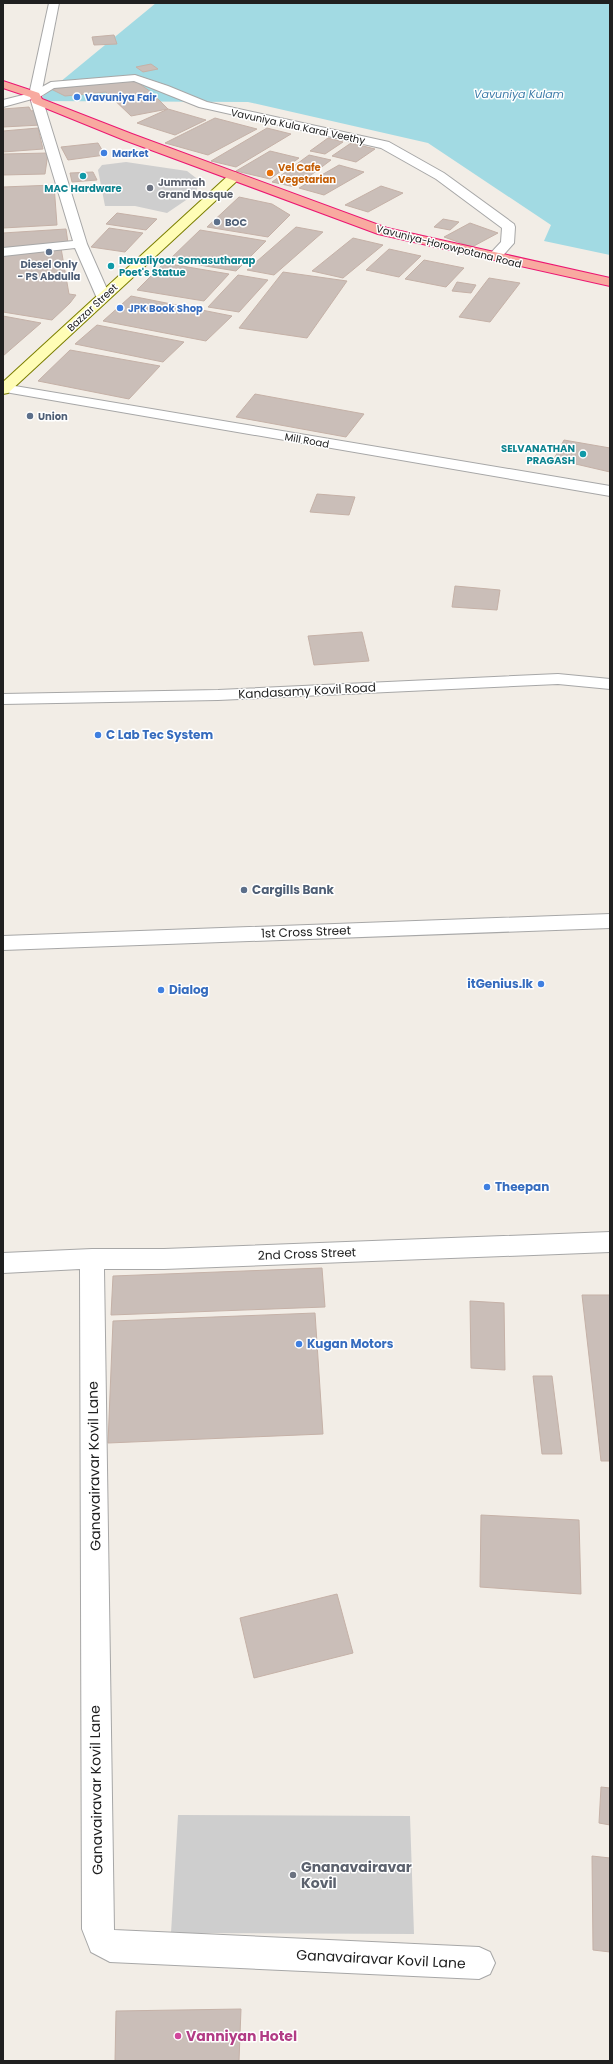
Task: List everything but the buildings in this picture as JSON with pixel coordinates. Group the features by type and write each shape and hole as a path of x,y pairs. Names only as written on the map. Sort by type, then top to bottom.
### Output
{"highway":[{"name":"Vavuniya-Horowpotana Road","path":"3,84 235,176 383,231 610,282"}],"main road":[{"name":"Bazzar Street","path":"4,389 102,296 235,176"}],"street":[{"path":"54,3 36,98 80,244 102,296"},
{"name":"Vavuniya Kula Karai Veethy","path":"36,98 51,85 135,78 164,88 203,105 385,145 440,176 509,227 507,243 494,257"},
{"path":"3,104 36,98"},
{"path":"3,252 80,244"},
{"name":"Mill Road","path":"4,389 610,491"},
{"name":"Kandasamy Kovil Road","path":"3,699 218,695 558,680 610,684"},
{"name":"1st Cross Street","path":"3,943 610,921"},
{"name":"2nd Cross Street","path":"3,1263 92,1259 164,1259 610,1242"},
{"name":"Ganavairavar Kovil Lane","path":"92,1259 98,1929 102,1940 110,1946 479,1964"}],"shaded area":[{"name":"Jummah Grand Mosque","path":"126,162 187,171 200,181 195,194 167,213 135,206 105,206 98,170 102,165"},
{"name":"Gnanavairavar Kovil","path":"178,1815 410,1816 414,1934 171,1933"}],"water":[{"name":"Vavuniya Kulam","path":"156,3 610,3 610,255 544,241 551,225 428,143 248,102 37,101"}],"place":[{"name":"Vavuniya Fair","path":"77,97"},
{"name":"Market","path":"104,153"},
{"name":"Vel Cafe Vegetarian","path":"270,173"},
{"name":"MAC Hardware","path":"83,176"},
{"name":"Jummah Grand Mosque","path":"150,188"},
{"name":"BOC","path":"217,222"},
{"name":"Diesel Only - PS Abdulla","path":"49,252"},
{"name":"Navaliyoor Somasutharap Poet's Statue","path":"111,266"},
{"name":"JPK Book Shop","path":"120,308"},
{"name":"Union","path":"30,416"},
{"name":"SELVANATHAN PRAGASH","path":"583,454"},
{"name":"C Lab Tec System","path":"98,735"},
{"name":"Cargills Bank","path":"244,890"},
{"name":"itGenius.lk","path":"541,984"},
{"name":"Dialog","path":"161,990"},
{"name":"Theepan","path":"487,1187"},
{"name":"Kugan Motors","path":"299,1344"},
{"name":"Gnanavairavar Kovil","path":"293,1875"},
{"name":"Vanniyan Hotel","path":"178,2036"}]}
